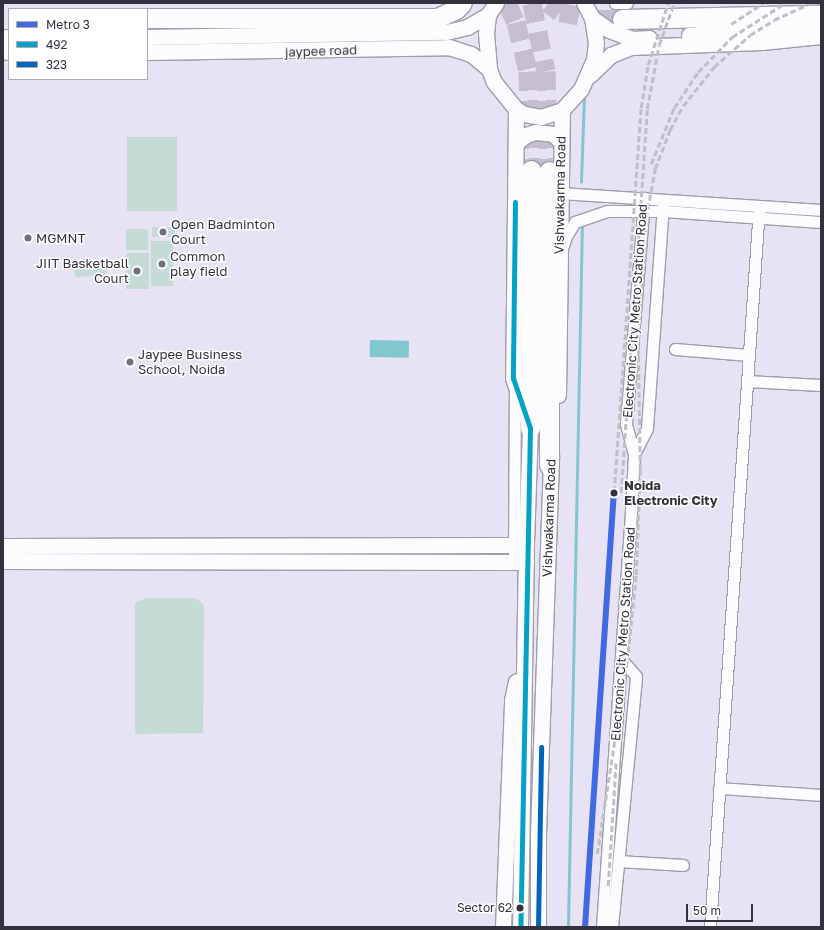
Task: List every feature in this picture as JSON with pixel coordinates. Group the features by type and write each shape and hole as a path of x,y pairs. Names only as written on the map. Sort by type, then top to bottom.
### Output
{"highway":[{"path":"148,18 437,18 456,9 462,3"},
{"path":"621,8 821,15"},
{"path":"530,428 540,170 549,465"}],"street":[{"path":"492,9 486,50 489,68 494,82 516,109 524,114 541,117 562,110 581,89 594,58 596,43 592,18 584,3"},
{"path":"148,37 271,37 446,32 468,27 492,9"},
{"path":"592,18 609,30 633,39 821,26"},
{"path":"586,78 611,55 631,47 762,42 821,36"},
{"path":"271,37 271,52"},
{"name":"jaypee road","path":"148,52 271,52 449,47 471,54 489,68"},
{"name":"Vishwakarma Road","path":"516,109 513,378 530,428 520,545 524,666 520,927"},
{"name":"Vishwakarma Road","path":"538,927 538,833 549,465 557,429 560,260 560,142 562,110"},
{"path":"516,143 526,135 535,132 553,134 560,142"},
{"path":"560,193 664,199 759,211 821,222"},
{"name":"Electronic City Metro Station Road","path":"602,927 622,660 634,454 626,424 644,198"},
{"path":"634,454 647,428 664,199"},
{"path":"560,260 566,236 575,222 607,211 821,210"},
{"path":"710,927 759,211"},
{"path":"675,349 749,355"},
{"path":"747,381 821,385"},
{"path":"3,546 520,545 515,385"},
{"path":"3,561 520,562"},
{"path":"612,927 636,676 622,660"},
{"path":"503,927 512,700 514,685 524,666"},
{"path":"719,788 821,796"},
{"path":"523,797 529,806 536,804 539,798"},
{"path":"522,832 524,827 530,824 536,828 538,833"},
{"path":"619,862 683,865"}],"green space":[{"path":"127,137 177,137 177,211 127,211"},
{"name":"Open Badminton Court","path":"152,227 175,227 175,237 152,237"},
{"path":"126,229 148,229 148,250 126,250"},
{"name":"Common play field","path":"151,241 173,241 173,286 151,286"},
{"name":"JIIT Basketball Court","path":"126,253 149,253 149,289 126,289"},
{"path":"106,265 107,274 75,277 74,268"},
{"path":"146,598 196,598 204,605 203,733 135,734 135,603"}],"water":[{"path":"370,340 409,341 409,358 370,357"}],"waterway":[{"path":"581,182 584,95"},
{"path":"568,925 582,223"}],"tunnel":[{"path":"507,3 516,22 528,71 531,170"},
{"path":"532,3 546,71 549,171"},
{"path":"548,3 560,12 597,19 622,19"}],"railway":[{"path":"614,492 641,108 648,65 668,3"},
{"path":"621,493 647,109 659,45 674,3"},
{"path":"731,24 763,3"},
{"path":"651,164 674,108 698,72 732,37 785,3"},
{"path":"597,854 628,653 636,575 640,470 638,343 646,218 655,169 670,130 683,106 714,67 750,35 774,20 811,3"},
{"path":"608,886 616,761"}],"metro line":[{"name":"3","path":"585,927 614,492"}],"transit line":[{"name":"492","path":"515,202 513,378 530,428 520,927"},
{"name":"323","path":"538,927 541,747"}],"place":[{"name":"Open Badminton Court","path":"163,232"},
{"name":"MGMNT","path":"28,238"},
{"name":"Common play field","path":"162,264"},
{"name":"JIIT Basketball Court","path":"137,271"},
{"name":"Jaypee Business School, Noida","path":"130,362"},
{"name":"Noida Electronic City","path":"614,493"},
{"name":"Sector 62","path":"520,908"}]}
